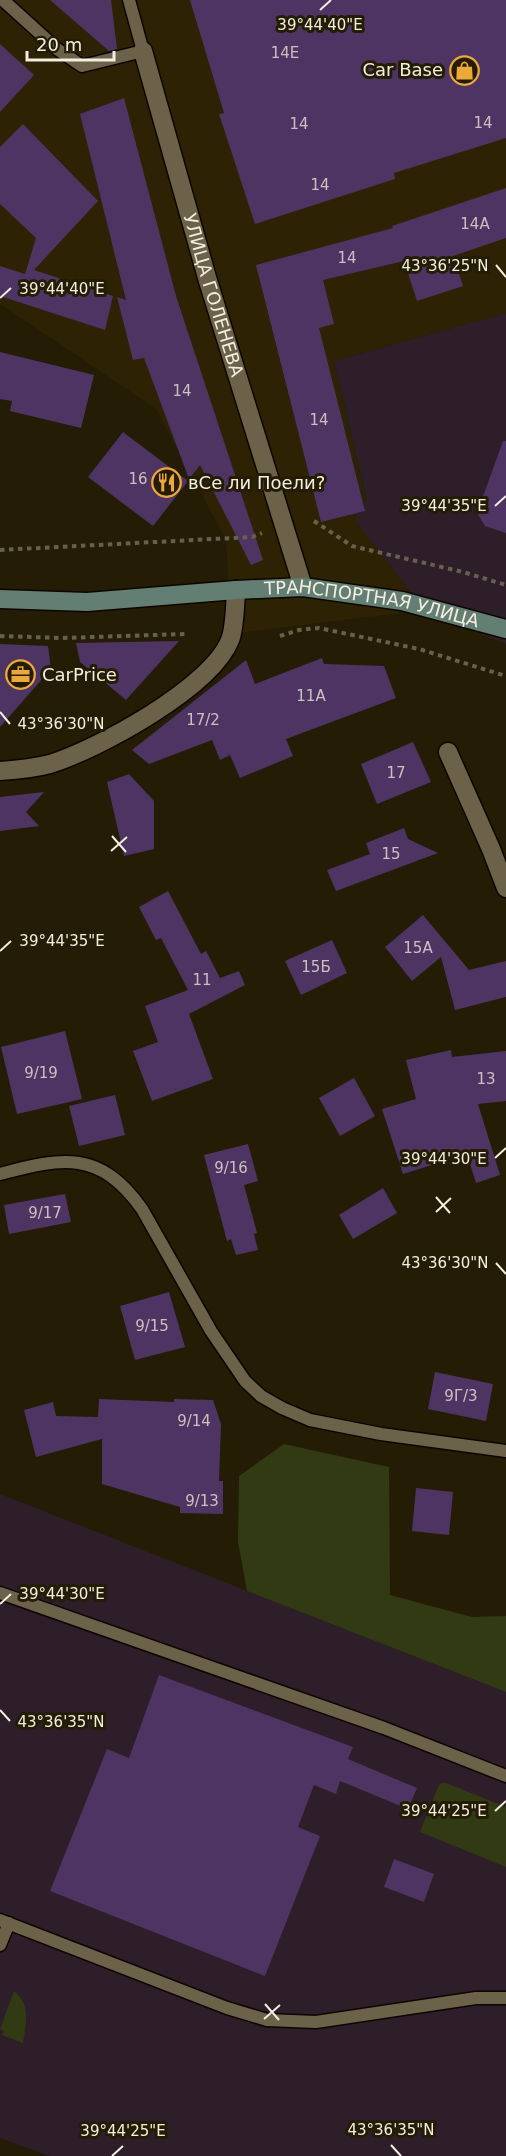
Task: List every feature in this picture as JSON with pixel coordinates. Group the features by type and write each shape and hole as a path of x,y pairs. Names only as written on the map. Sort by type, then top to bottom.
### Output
{"main road":[{"name":"ТРАНСПОРТНАЯ УЛИЦА","path":"0,599 87,602 303,587 402,601 506,629"}],"street":[{"name":"УЛИЦА ГОЛЕНЕВА","path":"143,51 208,282 303,587"},
{"name":"ТРАНСПОРТНАЯ УЛИЦА","path":"0,771 49,764 89,749 181,693 214,666 231,640 236,590"},
{"path":"447,752 506,888"}],"lane":[{"path":"3,0 57,49 82,66 143,51"},
{"name":"УЛИЦА ГОЛЕНЕВА","path":"129,0 143,51"},
{"path":"0,1174 42,1163 72,1161 100,1169 130,1192 212,1331 245,1380 261,1396 282,1408 310,1420 381,1434 506,1451"},
{"path":"0,1593 384,1728 506,1776"},
{"path":"0,1945 4,1922 267,2020 316,2022 476,1998 506,1998"}],"path":[{"path":"314,521 352,546 463,572 506,585"},
{"path":"0,550 252,537 266,531"},
{"path":"280,636 299,630 319,628 419,648 506,676"},
{"path":"0,636 62,638 185,634"}],"shaded area":[{"path":"0,0 506,0 506,313 334,361 367,501 357,522 425,610 231,634 226,540 156,409 0,304"},
{"path":"506,313 506,644 425,610 356,522 356,510 367,501 334,361"},
{"path":"0,1494 506,1692 506,2156 49,2156 0,2138"}],"green space":[{"path":"284,1444 389,1467 390,1595 472,1617 506,1616 506,1692 247,1591 238,1542 239,1476"},
{"path":"441,1783 506,1807 506,1867 420,1832"},
{"path":"14,1991 25,2008 23,2043 2,2035 4,2031 0,2029"}],"building":[{"path":"50,0 111,0 117,49 109,51"},
{"path":"190,0 506,0 506,138 394,173 395,179 255,224 219,114 224,113"},
{"path":"0,44 34,75 0,112"},
{"path":"124,98 176,296 263,560 251,565 200,465 189,479 144,358 133,360 117,297 126,300 80,114"},
{"path":"23,124 98,201 34,270 113,296 105,330 0,296 0,266 25,274 36,238 0,204 0,147"},
{"path":"506,188 506,238 453,256 463,286 417,301 404,261 323,280 334,324 319,328 365,511 321,522 256,265 393,228 392,226"},
{"path":"0,352 94,375 81,428 10,411 12,401 0,399"},
{"path":"123,432 188,481 153,526 88,477"},
{"path":"503,441 506,441 506,533 485,526 477,513"},
{"path":"179,641 126,700 80,662 76,643"},
{"path":"0,644 48,646 51,669 0,727"},
{"path":"322,658 324,664 384,666 396,698 286,739 293,756 240,778 230,755 220,760 212,740 149,764 132,750 246,660 255,684"},
{"path":"413,742 431,782 377,804 361,764"},
{"path":"129,774 154,801 154,849 124,856 107,782"},
{"path":"44,792 26,812 39,826 0,831 0,797"},
{"path":"404,828 408,839 438,853 336,891 327,870 370,854 366,843"},
{"path":"168,891 201,954 206,951 220,978 239,971 245,985 189,1014 213,1079 152,1101 133,1051 158,1042 145,1006 188,990 161,938 156,940 139,907"},
{"path":"423,915 469,970 506,961 506,997 455,1010 441,957 412,981 385,947"},
{"path":"332,940 347,973 301,995 285,961"},
{"path":"65,1031 82,1099 17,1114 1,1047"},
{"path":"451,1050 452,1057 506,1051 506,1101 478,1104 500,1175 476,1183 467,1154 403,1174 382,1109 416,1099 406,1060"},
{"path":"354,1078 375,1116 340,1136 319,1098"},
{"path":"115,1095 125,1135 79,1146 69,1106"},
{"path":"248,1144 258,1181 244,1185 257,1233 254,1234 258,1250 236,1255 231,1239 227,1241 204,1155"},
{"path":"383,1188 397,1213 353,1239 339,1215"},
{"path":"65,1194 71,1222 9,1234 4,1205"},
{"path":"169,1292 185,1347 135,1360 120,1306"},
{"path":"435,1372 493,1384 486,1421 428,1409"},
{"path":"99,1399 174,1402 174,1399 213,1400 221,1424 219,1481 223,1481 223,1514 180,1513 180,1507 102,1484 102,1439 36,1457 24,1410 53,1402 56,1416 98,1417"},
{"path":"416,1488 453,1492 449,1535 412,1531"},
{"path":"159,1675 353,1747 348,1759 417,1788 408,1809 340,1781 336,1794 314,1785 298,1827 320,1836 265,1976 50,1891 107,1749 129,1758"},
{"path":"394,1859 434,1874 424,1902 384,1887"}],"place":[{"name":"Car Base","path":"464,70"},
{"name":"вСе ли Поели?","path":"167,483"},
{"name":"CarPrice","path":"21,675"}]}
